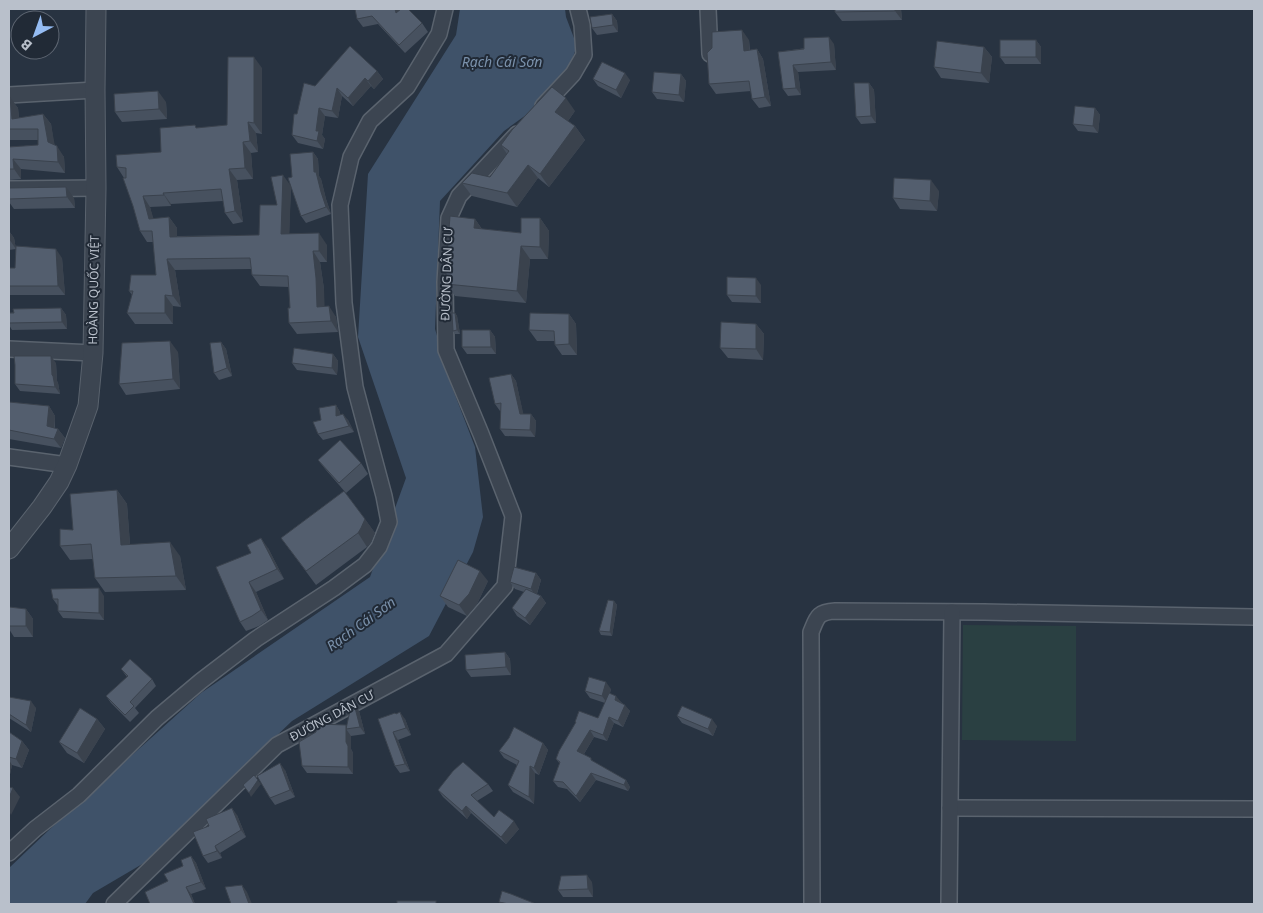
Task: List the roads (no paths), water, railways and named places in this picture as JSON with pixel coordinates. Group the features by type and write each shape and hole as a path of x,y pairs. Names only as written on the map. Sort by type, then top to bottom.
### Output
{"street":[{"name":"HOÀNG QUỐC VIỆT","path":"9,549 59,482 68,465 88,406 93,353 96,188 96,9"},
{"path":"9,853 35,829 79,795 157,718 201,681 256,639 334,588 365,565 379,547 389,522 384,496 355,387 344,303 340,205 351,157 370,121 407,87 439,34 444,9"},
{"name":"ĐƯỜNG DÂN CƯ","path":"114,904 277,745 446,654 505,586 513,516 446,350 445,282 449,218 459,196 573,74 584,55 582,25 578,9"},
{"path":"708,9 710,54"},
{"path":"9,95 95,90"},
{"path":"9,189 96,188"},
{"path":"9,349 93,353"},
{"path":"9,457 68,465"},
{"path":"812,904 811,632 818,616 826,612 952,612 1254,617"},
{"path":"950,904 952,612"},
{"path":"950,808 1254,808"}],"water":[{"name":"Rạch Cái Sơn","path":"460,9 565,9 566,17 577,46 567,73 526,115 504,131 440,201 435,329 452,387 475,447 483,517 473,552 429,636 292,721 144,863 93,893 85,904 9,904 9,868 50,829 201,693 370,577 406,478 358,337 368,174 456,35"}]}
